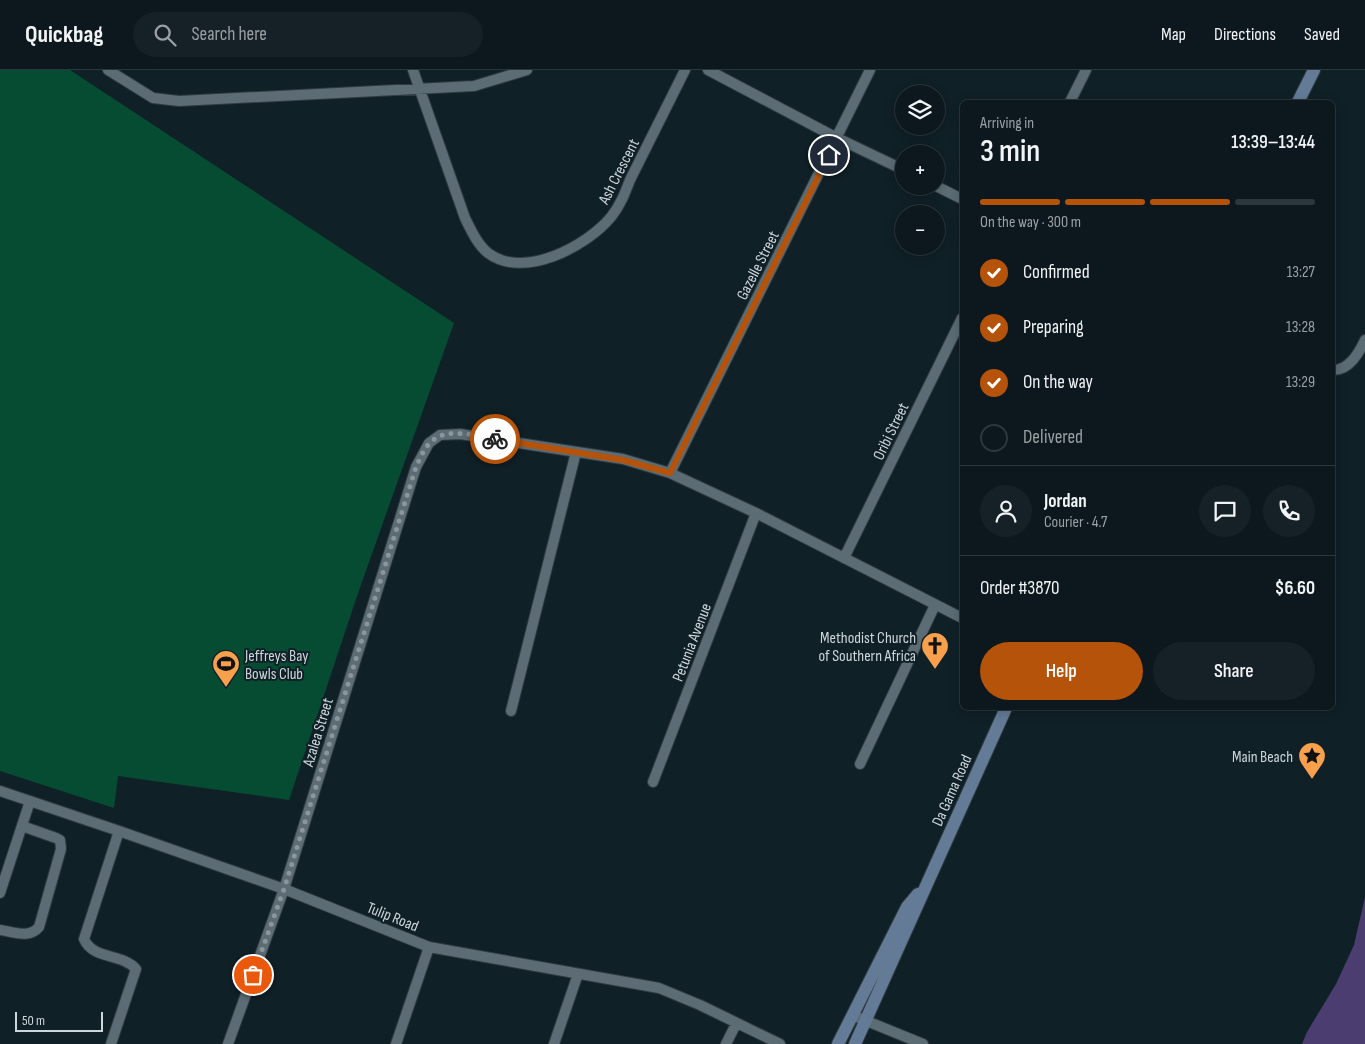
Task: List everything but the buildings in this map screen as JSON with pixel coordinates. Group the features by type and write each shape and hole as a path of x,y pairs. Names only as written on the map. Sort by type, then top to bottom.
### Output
{"street":[{"path":"108,70 153,98 179,101 474,86 527,70"},
{"name":"Ash Crescent","path":"413,70 465,218 474,236 489,253 504,260 521,263 544,260 567,251 590,236 611,217 623,198 630,180 685,70"},
{"path":"708,70 895,166"},
{"name":"Gazelle Street","path":"670,473 838,138 870,70"},
{"path":"1071,100 1086,70"},
{"path":"1299,100 1314,70"},
{"path":"945,190 960,198"},
{"name":"Oribi Street","path":"844,558 960,322"},
{"path":"1335,370 1346,366 1353,360 1365,340"},
{"name":"Azalea Street","path":"228,1044 284,889 416,467 429,443 440,435 460,434 576,452"},
{"path":"511,711 576,452 623,460 670,473 756,514 960,617"},
{"name":"Petunia Avenue","path":"653,782 756,514"},
{"path":"860,764 934,605"},
{"name":"Da Gama Road","path":"855,1044 1005,710"},
{"name":"Tulip Road","path":"0,791 119,830 284,889 429,946 659,988 700,1005 780,1044"},
{"path":"0,892 30,801"},
{"path":"0,930 29,934 39,927 61,849 60,840 22,826"},
{"path":"111,1044 137,970 130,963 93,951 86,945 84,939 119,830"},
{"name":"Da Gama Road","path":"838,1044 907,907 925,886"},
{"path":"396,1044 429,946"},
{"path":"554,1044 578,974"},
{"path":"852,1015 923,1044"},
{"path":"726,1044 736,1024"}],"green space":[{"path":"0,70 70,70 454,323 357,596 289,800 118,776 114,808 0,771"}],"shaded area":[{"path":"1365,897 1365,1044 1302,1044 1307,1032 1336,984 1354,945"}],"way so far":[{"path":"253,975 284,889 416,467 429,443 440,435 460,434 495,439"}],"place":[{"name":"Methodist Church of Southern Africa","path":"935,670"},
{"name":"Jeffreys Bay Bowls Club","path":"226,688"},
{"name":"Main Beach","path":"1312,780"}],"route":[{"path":"495,439 623,460 670,473 829,155"}]}
